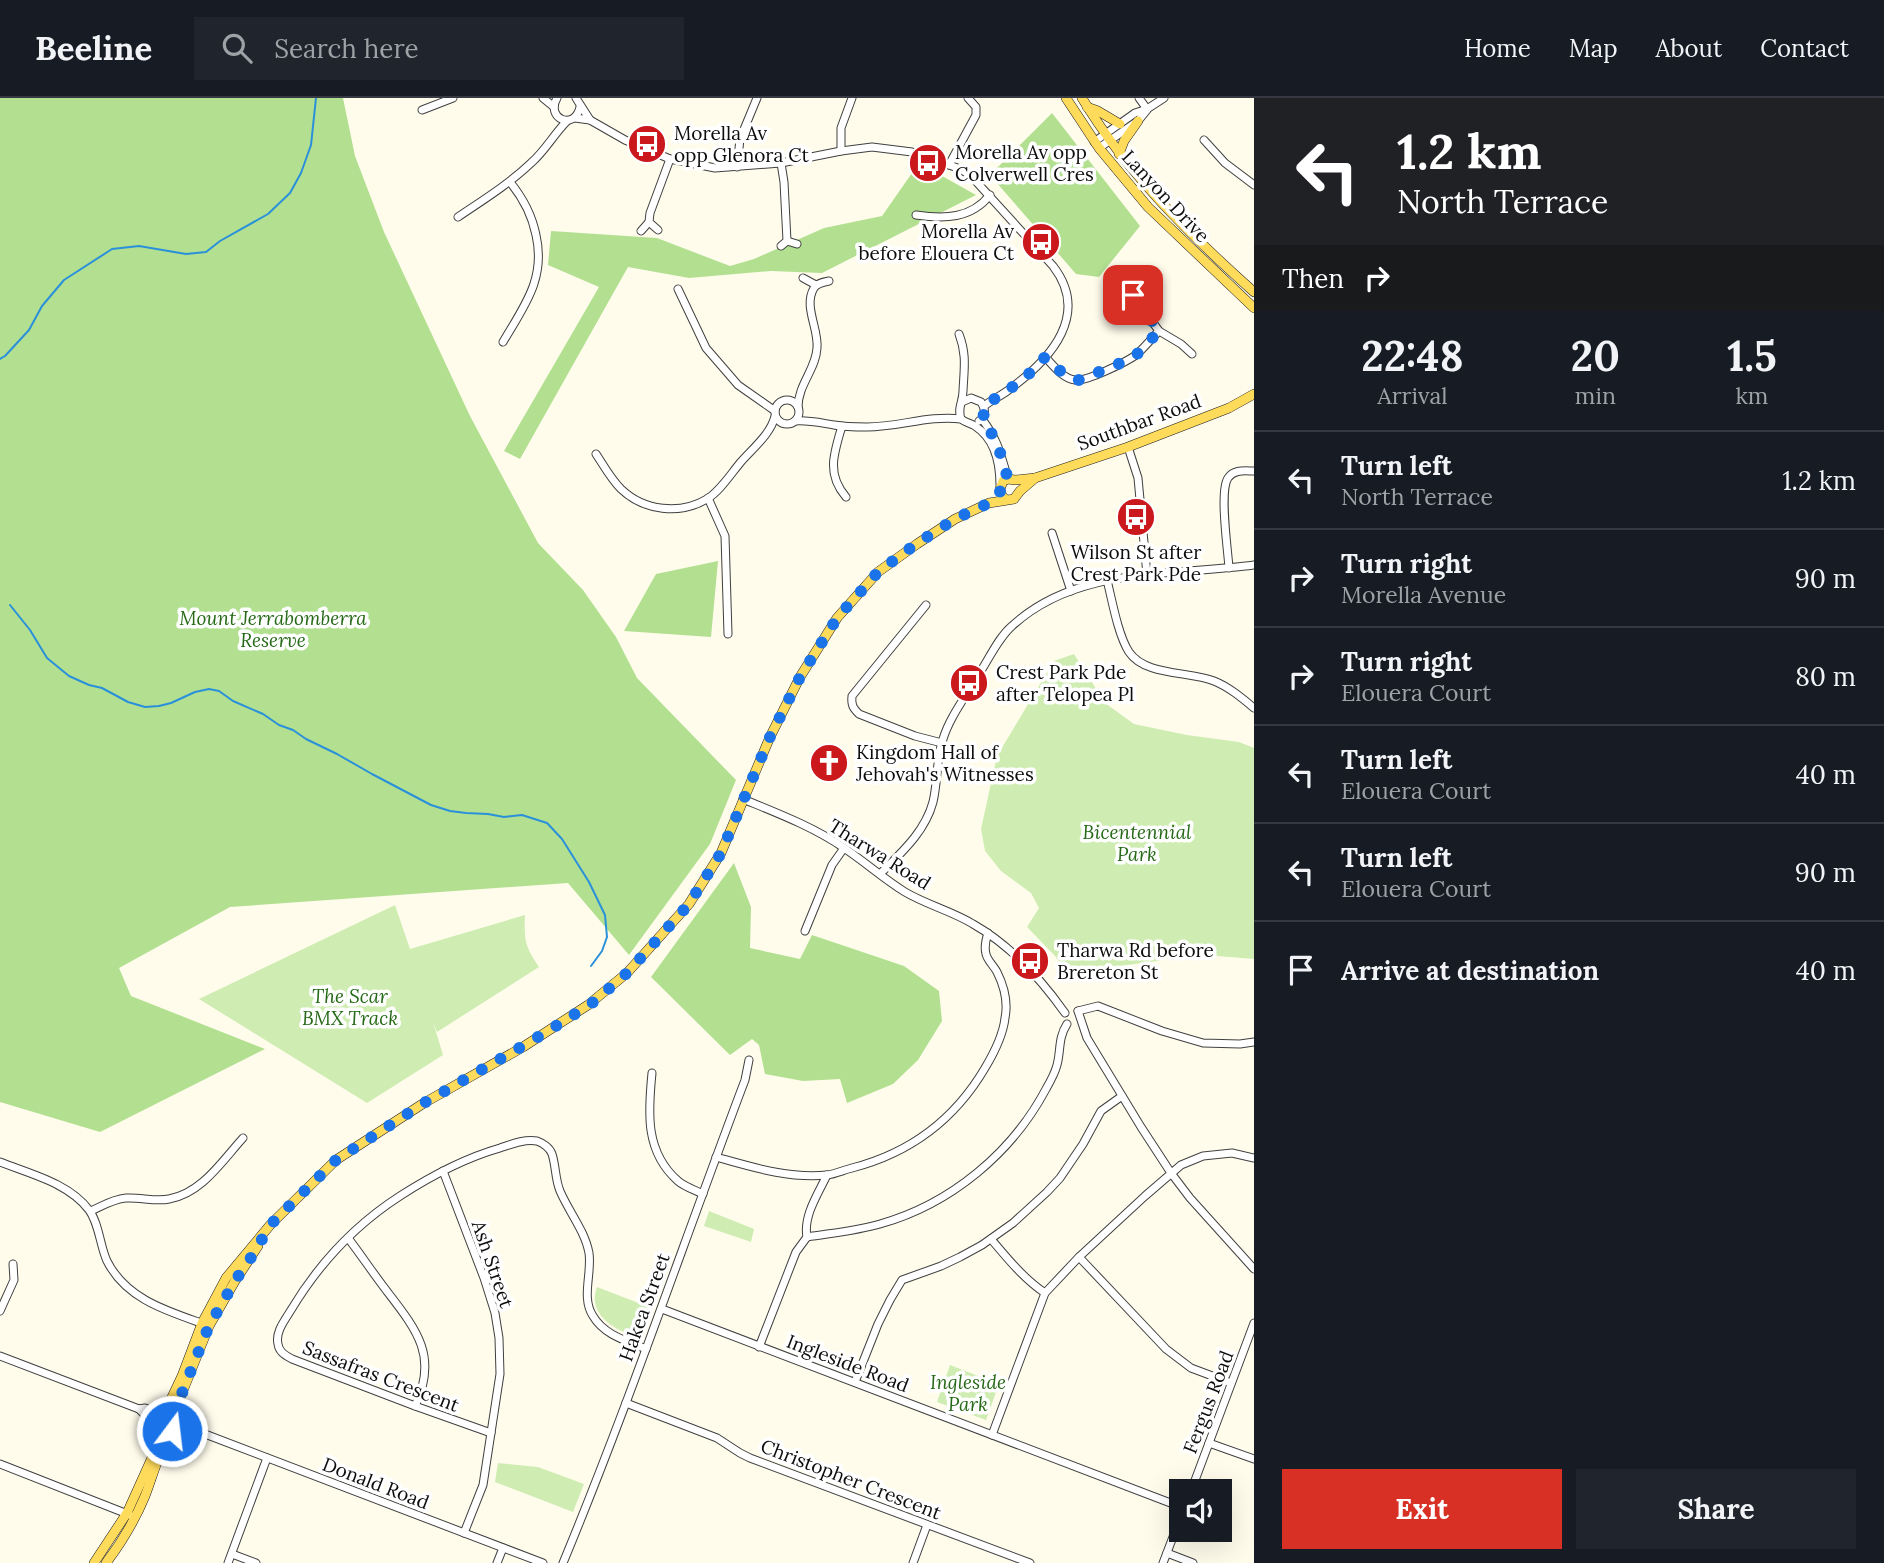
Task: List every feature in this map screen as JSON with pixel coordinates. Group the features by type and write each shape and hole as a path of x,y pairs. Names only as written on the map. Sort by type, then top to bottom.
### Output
{"main road":[{"name":"Lanyon Drive","path":"1066,98 1096,145 1158,218 1254,308"},
{"name":"Lanyon Drive","path":"1082,98 1119,154 1159,200 1254,292"},
{"path":"1087,107 1120,124"},
{"path":"1119,154 1138,121"},
{"name":"Southbar Road","path":"1035,478 1014,499 1006,487 1128,447 1229,408 1254,394"},
{"path":"94,1563 131,1515 155,1451 159,1419 206,1324 271,1224 336,1160 424,1103 592,1003 627,973 689,904 721,853 770,737 800,677 837,618 878,572 916,544 955,519 989,503 1006,487 1018,483 1020,491"},
{"path":"106,1563 165,1444 180,1423 180,1398 206,1324"},
{"path":"164,1412 173,1410 179,1415"},
{"path":"160,1425 167,1431 175,1430"}],"street":[{"path":"422,110 453,98"},
{"path":"544,98 554,107 558,117 555,133"},
{"path":"554,107 557,98"},
{"path":"576,98 590,120 625,140 670,159 715,168 781,163 872,148 912,152 949,164 972,177 1053,266 1063,282 1068,299 1066,323 1059,339 1045,357 1024,379 983,404"},
{"path":"737,167 738,144 757,98"},
{"path":"841,151 840,133 852,98"},
{"path":"949,164 976,115 976,107 968,98"},
{"path":"1139,98 1147,109"},
{"path":"1107,137 1135,113 1164,98"},
{"path":"458,217 510,182 533,162 555,133 579,113 580,107"},
{"path":"1096,145 1138,121 1147,109"},
{"path":"558,117 590,120"},
{"path":"1204,140 1225,163 1251,183 1254,173"},
{"path":"641,231 649,222 670,159"},
{"path":"781,163 784,183 784,243 797,244"},
{"path":"503,342 531,291 540,262 533,221 519,193 510,182"},
{"path":"916,215 934,218 969,213 977,209 990,195"},
{"path":"649,222 659,230"},
{"path":"803,278 816,285 829,281"},
{"path":"765,435 792,423 799,415 798,400 817,353 811,309 816,285"},
{"path":"678,289 706,348 738,385 760,399 780,422 884,426 946,417 962,404 975,398 983,404 984,414 982,419 972,424"},
{"path":"1133,295 1159,331 1192,354"},
{"path":"1045,357 1067,377 1079,380 1128,360 1159,331"},
{"path":"959,334 965,354 962,404 968,424 986,435 993,446 1006,487"},
{"path":"596,454 619,487 635,499 647,506 680,509 708,498 718,489 765,435 785,400 802,387"},
{"path":"760,399 796,403 799,409 819,422"},
{"path":"982,419 998,444 1006,487"},
{"path":"842,426 832,461 837,487 846,497"},
{"path":"1128,447 1138,472 1147,575"},
{"path":"1229,568 1224,490 1228,478 1237,471 1254,471"},
{"path":"708,498 725,536 728,634"},
{"path":"1052,533 1071,591"},
{"path":"880,874 909,845 923,825 932,803 942,743 957,711 1009,628 1032,609 1058,596 1107,580 1254,565"},
{"path":"1107,580 1122,636 1134,658 1154,669 1197,675 1216,682 1233,691 1254,708"},
{"path":"926,606 852,696 851,701 852,707 859,714 915,736 942,743"},
{"name":"Tharwa Road","path":"743,799 800,824 844,848 912,896 988,933 1011,951 1073,1017"},
{"path":"805,931 826,877 844,848"},
{"path":"716,1157 774,1172 827,1175 876,1161 915,1142 939,1124 972,1090 990,1060 1006,1017 1004,987 986,954 985,941 988,933"},
{"path":"759,1347 796,1252 807,1237 881,1224 909,1214 939,1199 985,1166 1020,1130 1047,1088 1057,1065 1060,1037 1073,1017 1098,1006 1162,1031 1203,1043 1254,1042"},
{"path":"1073,1017 1171,1173 1254,1269"},
{"name":"Hakea Street","path":"563,1563 662,1309 745,1080 749,1060"},
{"path":"652,1073 649,1107 653,1144 666,1168 680,1183 703,1194"},
{"path":"855,1382 878,1324 902,1280 941,1266 991,1239 1013,1223 1047,1192 1071,1162 1101,1111 1122,1096"},
{"path":"91,1211 127,1198 169,1199 192,1191 243,1138"},
{"name":"Sassafras Crescent","path":"491,1433 292,1359 279,1349 277,1340 279,1330 299,1297 322,1265 348,1238 400,1196 443,1171 492,1150 521,1142 534,1141 544,1144 552,1154 556,1180 587,1246 590,1267 587,1293 594,1319 608,1332 646,1349"},
{"path":"992,1435 1045,1293 1079,1257 1171,1173 1187,1162 1203,1156 1232,1153 1254,1158"},
{"path":"0,1162 58,1185 72,1193 91,1211 107,1260 118,1278 136,1295 161,1309 206,1324"},
{"name":"Ash Street","path":"443,1171 484,1278 495,1313 499,1338 500,1374 483,1485 464,1533"},
{"path":"807,1237 805,1226 827,1175"},
{"path":"348,1238 416,1331 421,1342 425,1376 422,1392 415,1406"},
{"path":"991,1239 1020,1271 1045,1293"},
{"path":"1079,1257 1166,1349 1191,1368 1231,1383"},
{"path":"0,1311 14,1280 13,1264"},
{"name":"Ingleside Road","path":"662,1309 1169,1502"},
{"name":"Fergus Road","path":"1196,1479 1254,1323"},
{"path":"0,1356 139,1409 160,1425"},
{"name":"Christopher Crescent","path":"626,1403 717,1438 750,1458 1026,1562"},
{"path":"139,1409 164,1412"},
{"name":"Donald Road","path":"179,1415 197,1431"},
{"name":"Donald Road","path":"175,1430 197,1431 543,1563"},
{"path":"1209,1443 1254,1460"},
{"path":"228,1563 267,1458"},
{"path":"0,1464 131,1515"},
{"path":"913,1563 927,1525"},
{"path":"1163,1563 1171,1542"},
{"path":"497,1563 503,1548"},
{"path":"1167,1553 1193,1563"},
{"path":"232,1554 256,1563"}],"green space":[{"name":"Mount Jerrabomberra Reserve","path":"0,98 343,98 355,156 384,232 470,416 538,543 583,590 616,637 637,678 736,780 710,844 629,955 568,883 230,907 119,968 131,996 265,1049 100,1132 0,1102"},
{"path":"1052,113 1140,226 1099,277 1076,274 990,175"},
{"path":"919,163 976,195 822,273 771,271 689,278 628,267 520,459 504,451 599,287 548,265 551,231 657,238 730,266 754,259 824,228 882,216"},
{"path":"718,561 711,637 624,631 656,574"},
{"name":"Bicentennial Park","path":"1074,654 1105,703 1134,724 1239,742 1254,748 1254,959 1192,954 1067,973 1056,957 1027,927 1039,908 1031,893 1001,871 985,851 981,829 997,756 1054,661"},
{"path":"734,863 751,907 750,948 800,959 812,935 904,966 939,991 942,1021 918,1060 893,1084 847,1103 840,1079 803,1081 765,1074 759,1045 752,1039 730,1055 651,977"},
{"name":"The Scar BMX Track","path":"395,905 410,949 525,915 526,942 539,967 437,1032 433,1022 443,1055 367,1103 199,999"},
{"path":"709,1211 754,1229 751,1242 704,1226"},
{"path":"597,1287 649,1307 638,1335 615,1328 604,1319 595,1302"},
{"name":"Ingleside Park","path":"950,1365 999,1384 986,1420 937,1402"},
{"path":"498,1463 538,1467 584,1484 573,1512 495,1482"}],"waterway":[{"path":"0,359 29,330 42,306 64,280 112,249 139,246 186,254 206,252 268,214 290,193 301,173 311,145 316,98"},
{"path":"10,605 47,658 69,676 102,688 128,702 145,707 159,706 195,692 209,689 219,691 233,701 263,714 431,805 466,813 504,817 522,815 547,823 562,839 589,882 605,915 607,937 602,951 591,966"}],"place":[{"name":"Morella Av opp Glenora Ct","path":"647,144"},
{"name":"Morella Av opp Colverwell Cres","path":"928,163"},
{"name":"Morella Av before Elouera Ct","path":"1041,242"},
{"name":"Wilson St after Crest Park Pde","path":"1136,517"},
{"name":"Crest Park Pde after Telopea Pl","path":"969,683"},
{"name":"Kingdom Hall of Jehovah's Witnesses","path":"829,763"},
{"name":"Tharwa Rd before Brereton St","path":"1030,961"}],"route":[{"path":"172,1431 179,1425 180,1398 209,1326 271,1224 336,1160 424,1103 523,1047 592,1003 640,959 689,904 721,853 770,737 800,677 837,618 878,572 955,519 989,503 1000,492 1003,481 1008,479 998,444 982,419 984,406 1024,379 1045,357 1067,377 1079,380 1137,354 1159,331 1133,295"}]}
